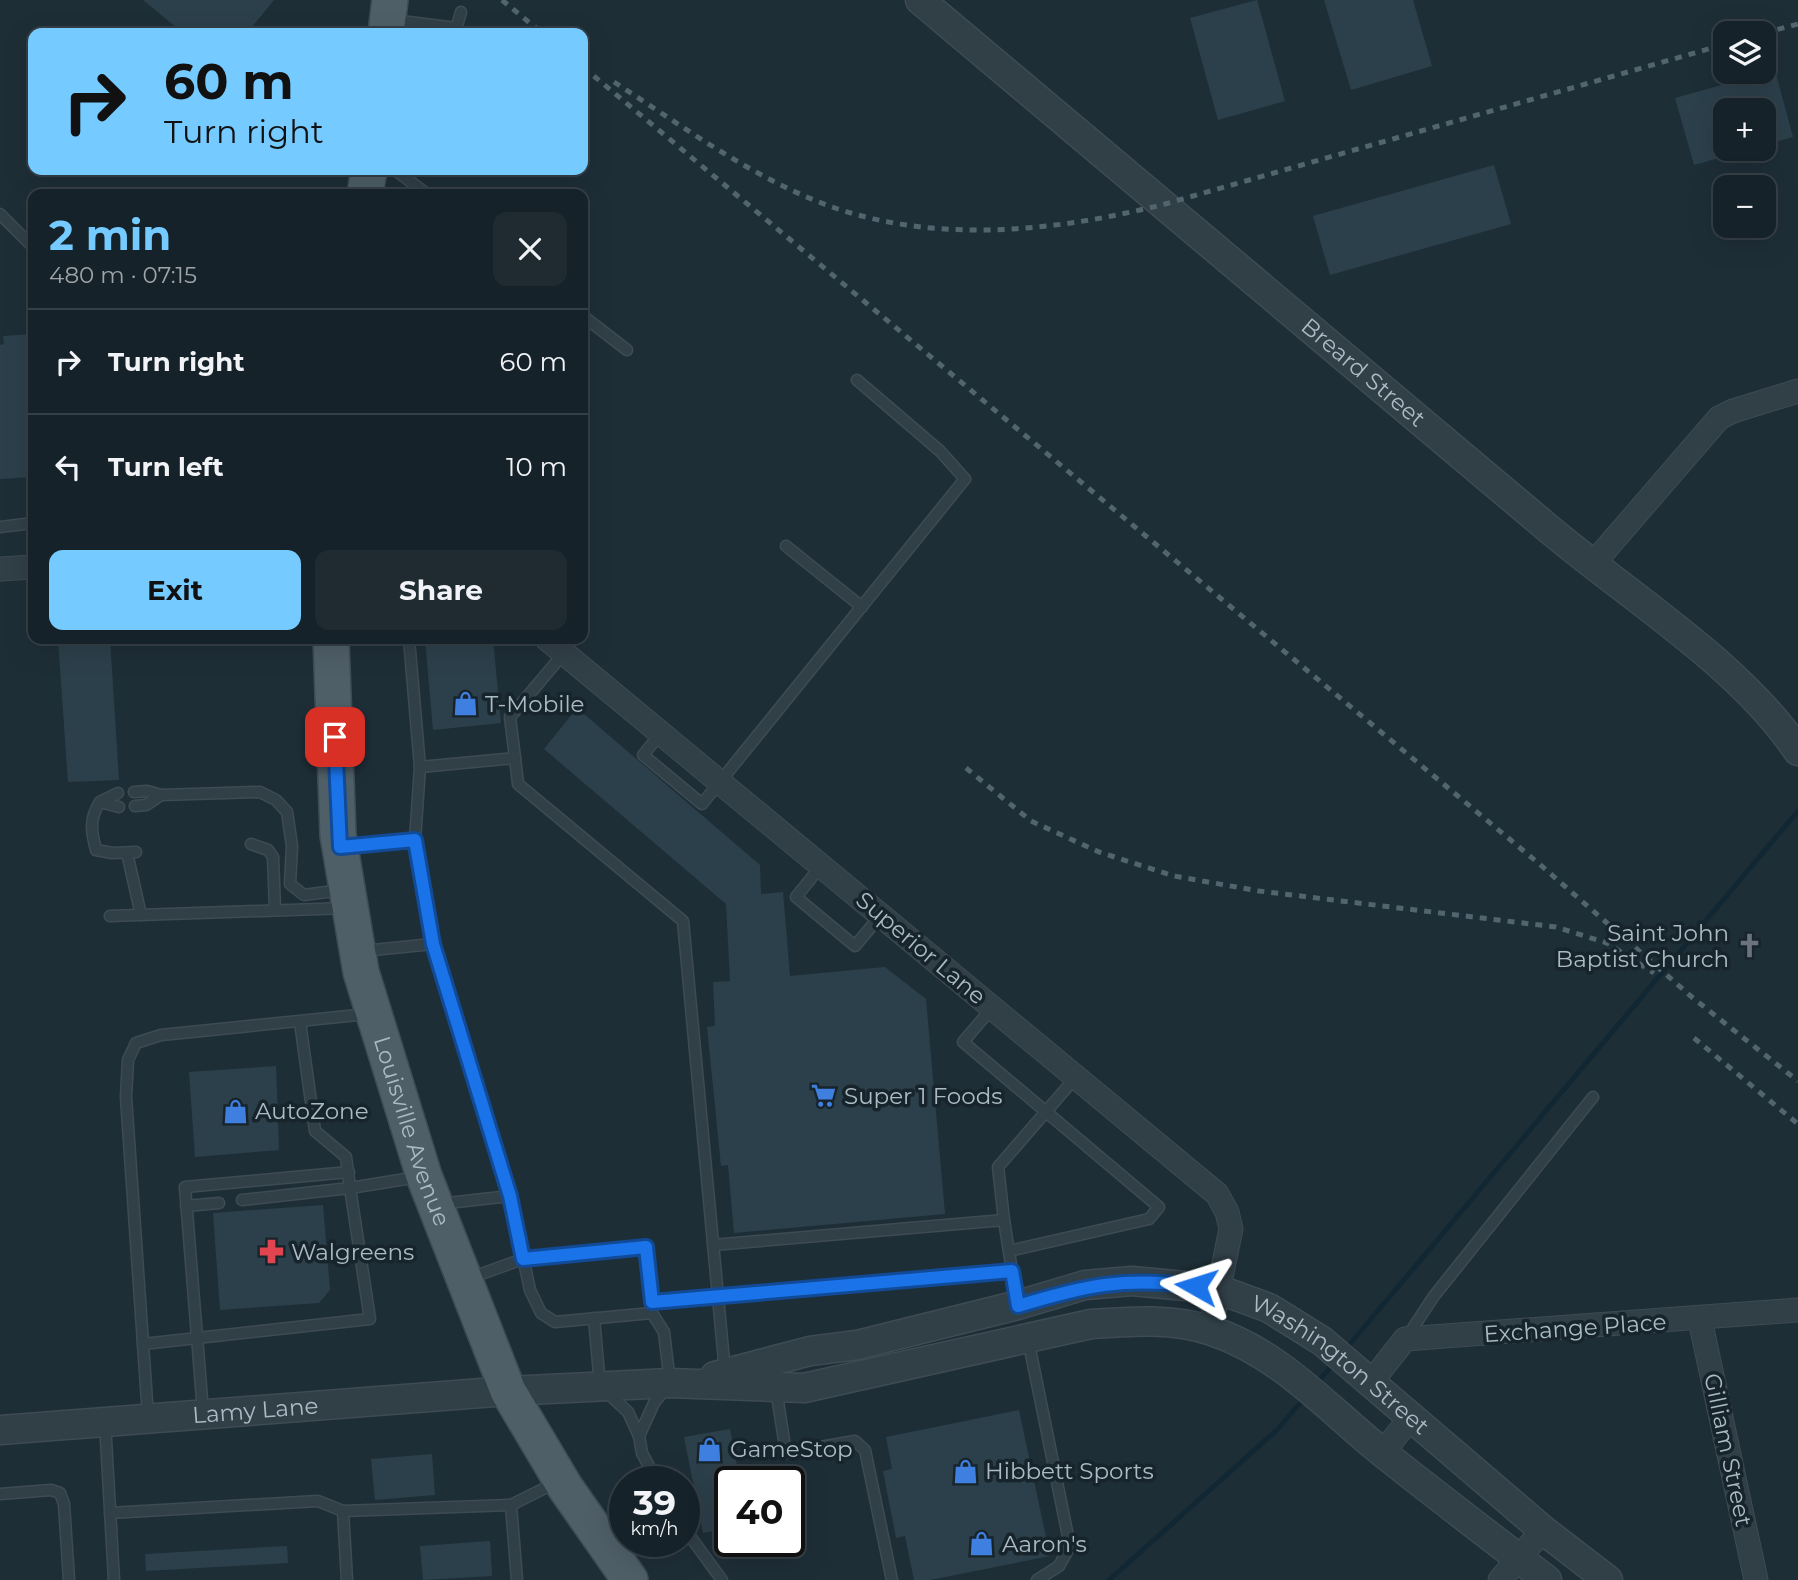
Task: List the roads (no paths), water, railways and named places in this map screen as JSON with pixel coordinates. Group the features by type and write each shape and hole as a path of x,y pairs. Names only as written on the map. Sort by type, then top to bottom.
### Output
{"main road":[{"name":"Louisville Avenue","path":"331,644 340,847 358,952 373,1014 429,1190 508,1391 561,1480 630,1580"}],"street":[{"name":"Breard Street","path":"920,0 1591,565 1727,671 1759,702 1798,751"},
{"path":"1591,565 1719,418 1798,391"},
{"path":"0,569 28,567"},
{"name":"Superior Lane","path":"555,646 1217,1194 1227,1212 1231,1229 1210,1330"},
{"name":"Washington Street","path":"683,1382 726,1374 810,1351 857,1345 1018,1306 1085,1285 1132,1281 1217,1289 1269,1308 1322,1341 1543,1530 1608,1580"},
{"path":"1018,1306 1028,1339"},
{"name":"Exchange Place","path":"1405,1339 1700,1320 1798,1310"},
{"name":"Gilliam Street","path":"1700,1320 1756,1580"},
{"name":"Washington Street","path":"508,1391 683,1382 804,1388 1091,1325 1133,1321 1210,1330 1271,1357 1383,1452 1547,1580"},
{"path":"1367,1377 1405,1339"},
{"name":"Lamy Lane","path":"0,1430 508,1391"},
{"path":"1383,1452 1412,1416"},
{"path":"1500,1580 1543,1530"}],"lane":[{"path":"456,28 461,12"},
{"path":"388,17 441,28"},
{"path":"402,175 421,189"},
{"path":"0,214 28,242"},
{"path":"588,320 626,350"},
{"path":"720,782 965,479 940,451 858,380"},
{"path":"0,527 28,524"},
{"path":"786,546 862,607"},
{"path":"409,644 420,767 415,840 433,944 510,1196 530,1290 541,1313 555,1322 594,1318 616,1310 652,1308 718,1296 1012,1271"},
{"path":"555,646 510,717 518,784 683,920 726,1374"},
{"path":"420,767 515,758"},
{"path":"134,792 146,790 161,795 260,792 287,812 292,846 290,884 304,895 349,898"},
{"path":"118,793 100,802 93,812 90,831 96,850 132,852 141,915"},
{"path":"135,806 146,805 161,795"},
{"path":"100,802 119,807"},
{"path":"340,847 415,840"},
{"path":"251,844 268,850 273,857 275,909"},
{"path":"821,866 796,897 855,946 881,915"},
{"path":"110,916 275,909 349,898"},
{"path":"358,952 433,944"},
{"path":"992,1008 963,1042 1159,1207 1149,1219 1009,1251"},
{"path":"148,1419 126,1097 128,1060 136,1043 149,1038 373,1014"},
{"path":"143,1344 370,1319 346,1157 315,1131 300,1022"},
{"path":"1018,1306 998,1167 1076,1077"},
{"path":"1405,1339 1434,1296 1592,1097"},
{"path":"203,1415 185,1187 349,1172"},
{"path":"242,1200 351,1188 510,1196"},
{"path":"186,1206 219,1203"},
{"path":"713,1245 1004,1220"},
{"path":"464,1280 523,1259 646,1247 652,1308 683,1382 654,1403 639,1436"},
{"path":"626,1249 627,1262"},
{"path":"610,1251 611,1264"},
{"path":"567,1255 569,1268"},
{"path":"548,1257 550,1270"},
{"path":"572,1308 573,1320"},
{"path":"554,1310 555,1322"},
{"path":"594,1318 600,1386 628,1412 648,1466"},
{"path":"1028,1339 1070,1546 1059,1566 1037,1580"},
{"path":"776,1387 786,1453 855,1441 865,1450 892,1580"},
{"path":"105,1422 114,1580"},
{"path":"110,1513 318,1501 343,1511 511,1505 561,1480"},
{"path":"0,1494 51,1490 60,1493 64,1504 69,1580"},
{"path":"511,1505 517,1580"},
{"path":"343,1511 347,1580"},
{"path":"700,1550 722,1580"}],"waterway":[{"path":"1344,1351 1798,811"},
{"path":"1317,1383 1333,1364"},
{"path":"1109,1580 1277,1430 1306,1396"}],"railway":[{"path":"502,0 536,28"},
{"path":"1776,30 1798,24"},
{"path":"614,82 748,168 835,208 916,226 1000,230 1083,221 1165,204 1713,48"},
{"path":"588,71 1537,862 1693,998 1798,1081"},
{"path":"966,768 1031,821 1099,852 1174,876 1259,891 1556,927 1607,943 1654,973"},
{"path":"1694,1038 1798,1124"}],"place":[{"name":"T-Mobile","path":"465,704"},
{"name":"Saint John Baptist Church","path":"1749,946"},
{"name":"Super 1 Foods","path":"824,1096"},
{"name":"AutoZone","path":"235,1111"},
{"name":"Walgreens","path":"271,1252"},
{"name":"GameStop","path":"710,1449"},
{"name":"Hibbett Sports","path":"965,1471"},
{"name":"Aaron's","path":"982,1544"}]}
